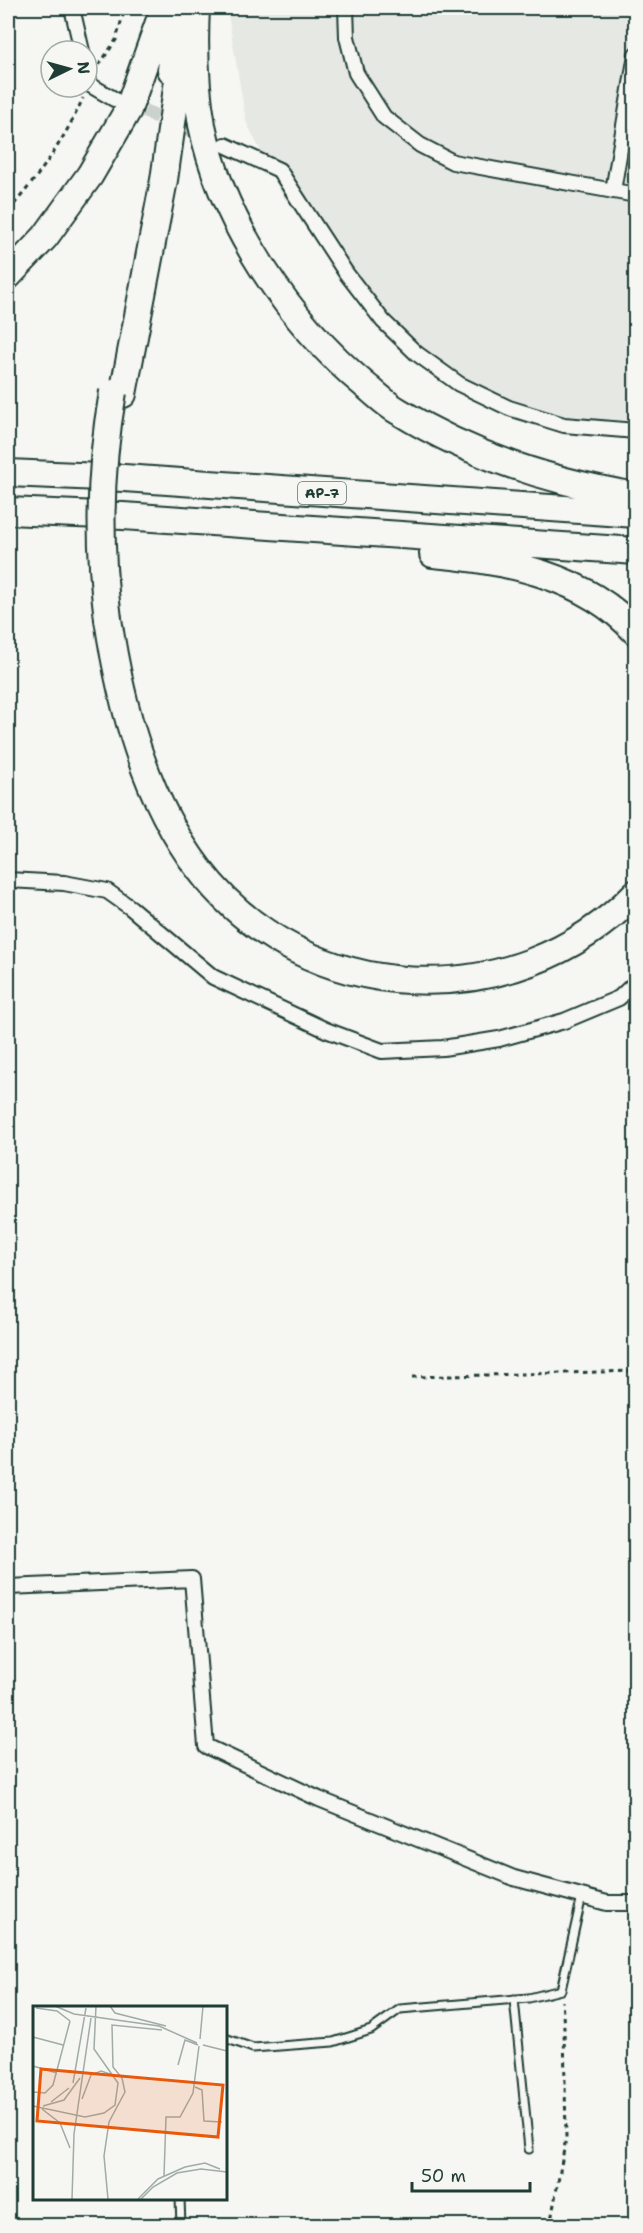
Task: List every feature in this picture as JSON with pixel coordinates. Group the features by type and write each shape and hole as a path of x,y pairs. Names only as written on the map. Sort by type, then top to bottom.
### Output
{"highway":[{"path":"8,276 45,237 90,175 128,110 164,8"},
{"path":"118,393 171,76 178,8"},
{"path":"186,8 180,76 164,180 104,448 100,505 101,553 112,618 116,670 129,719 150,781 174,831 199,870 222,896 246,919 282,943 320,960 359,973 411,981 463,980 507,970 549,954 593,929 636,893"},
{"path":"196,8 195,72 199,106 207,147 227,200 254,254 291,310 337,362 395,410 452,442 500,462 556,480 636,496"},
{"name":"AP-7","path":"8,473 124,478 636,514"},
{"path":"8,510 636,551"},
{"path":"315,529 344,547 459,556 511,564 551,577 592,596 624,619 636,632"},
{"path":"112,618 138,717 159,777 182,826 207,864 236,897 270,925 304,944 342,958 386,968 437,972 483,967 525,954 567,934 608,906 636,878"}],"street":[{"path":"72,8 79,39"},
{"path":"346,8 347,37 356,72 384,117 420,146 453,162 636,195"},
{"path":"613,191 636,54"},
{"path":"99,87 114,99"},
{"path":"225,145 279,170 346,273 383,321 416,353 459,384 509,408 564,425 636,431"},
{"path":"8,880 64,883 107,891 131,908 213,977 315,1025 382,1051 443,1048 499,1039 564,1021 619,998 636,982"},
{"path":"8,1587 192,1579 206,1746 319,1798 514,1878 608,1903 636,1903"}],"lane":[{"path":"226,2038 253,2048 333,2042 371,2030 400,2009 529,1998 561,1990 582,1896"},
{"path":"514,1999 529,2149"},
{"path":"180,2200 181,2226"}],"path":[{"path":"99,62 117,40 125,8"},
{"path":"8,211 27,190 72,124 81,99"},
{"path":"412,1377 636,1371"},
{"path":"550,2226 566,2138 561,1990"}],"shaded area":[{"path":"227,8 635,8 635,438 580,435 516,419 434,377 384,336 281,193 246,121"}],"tunnel":[{"path":"125,103 206,137"}]}
